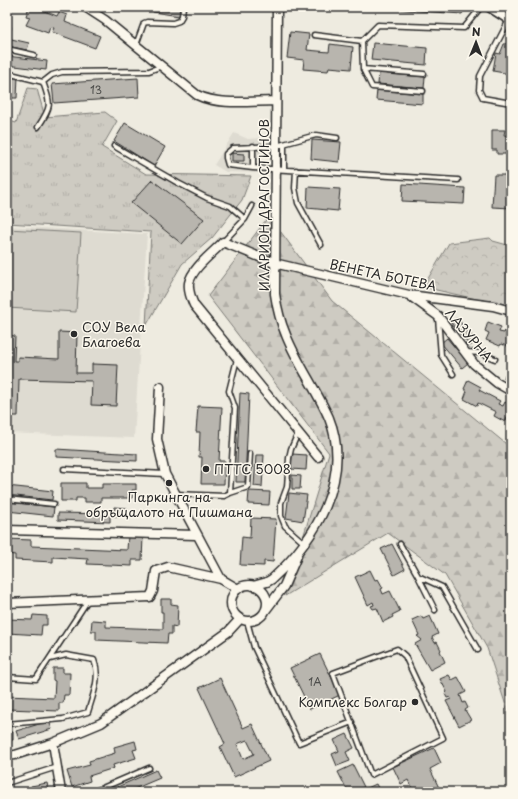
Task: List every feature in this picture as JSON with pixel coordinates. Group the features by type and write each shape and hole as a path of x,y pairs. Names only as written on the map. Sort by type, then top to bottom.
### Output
{"street":[{"path":"85,7 105,20 197,95 206,99 218,101 276,101"},
{"name":"ИЛАРИОН ДРАГОСТИНОВ","path":"264,612 284,586 302,546 322,514 330,494 335,473 335,442 328,418 289,342 282,325 275,294 274,263 280,169 276,146 277,7"},
{"path":"489,7 510,20"},
{"path":"223,242 199,267 189,284 194,305 318,457"},
{"name":"ВЕНЕТА БОТЕВА","path":"223,242 274,263 408,295 492,306 511,311"},
{"name":"ЛАЗУРНА","path":"408,295 438,316 474,364 497,383 511,391"},
{"path":"160,387 157,439 164,474 221,579"},
{"path":"7,530 196,535"},
{"name":"ИЛАРИОН ДРАГОСТИНОВ","path":"254,586 272,579 302,546"},
{"path":"7,603 150,597 153,591 156,571 168,567 221,579 238,589"},
{"path":"7,756 52,744 102,723 244,620 257,619 264,612 266,607 263,592 254,586 243,586 232,596 231,604 234,613 244,620"},
{"path":"52,744 61,792"}],"lane":[{"path":"136,45 144,24 147,22 174,23 179,21 182,16 183,7"},
{"path":"423,91 372,86 362,70 362,41 378,25 464,28 480,7"},
{"path":"510,20 480,76 479,90 483,98 511,103"},
{"path":"314,35 362,41"},
{"path":"7,49 34,55"},
{"path":"44,82 56,72 150,71 161,65"},
{"path":"362,70 424,74"},
{"path":"7,73 44,82"},
{"path":"38,127 50,109 44,82"},
{"path":"337,138 316,135 276,146 233,148 226,154 226,158 228,165 254,168 458,180"},
{"path":"280,169 284,144"},
{"path":"114,146 178,183 207,198 230,206 245,219"},
{"path":"254,146 254,168"},
{"path":"296,170 295,188 298,203 321,245"},
{"path":"223,242 245,219 252,206"},
{"path":"438,316 440,356 453,374"},
{"path":"466,352 480,353 495,360"},
{"path":"230,493 235,408 229,391 237,359"},
{"path":"298,433 289,458 287,487 281,503 281,516 285,526 302,546"},
{"path":"175,494 224,496 248,487 250,454"},
{"path":"64,469 164,474"},
{"path":"7,499 54,504"},
{"path":"400,544 435,610"},
{"path":"418,576 442,587 478,650"},
{"path":"7,678 36,679 88,599"},
{"path":"244,620 254,648 299,743 352,722"},
{"path":"397,649 405,656 443,738 371,775 352,722 333,673 397,649"},
{"path":"7,724 63,719 88,712 97,684 97,667 94,660 66,655 50,659"},
{"path":"7,783 57,768"},
{"path":"93,792 149,768"}],"shaded area":[{"path":"234,133 248,139 261,138 260,173 226,172 214,165"},
{"name":"СОУ Вела Благоева","path":"7,226 147,234 134,438 7,433"}],"green space":[{"path":"28,88 37,89 45,117 105,112 117,121 102,147 146,174 251,176 242,200 212,238 182,264 146,326 151,232 7,223 7,120 16,123"},
{"path":"269,216 332,301 511,448 511,721 487,648 445,575 388,533 285,596 329,453 208,296"},
{"path":"7,229 81,233 76,312 7,308"},
{"path":"490,238 493,241 511,246 511,309 503,305 423,287 449,243"}],"building":[{"path":"29,7 40,7 39,9 57,16 59,12 67,15 65,22 100,36 95,48 52,32 54,28 50,27 48,33 26,25 30,17 26,16"},
{"path":"154,7 181,7 179,16 153,12"},
{"path":"379,7 465,7 462,14"},
{"path":"290,32 309,34 307,50 329,52 330,44 353,47 351,69 329,67 328,71 303,69 304,60 287,58"},
{"path":"7,38 29,43 27,50 7,46"},
{"path":"373,43 427,48 426,65 371,60"},
{"path":"511,43 510,74 493,71 496,53 500,54 504,44"},
{"path":"7,56 47,61 46,70 7,65"},
{"path":"379,73 425,77 424,88 378,84"},
{"path":"7,75 18,76 17,98 7,98"},
{"path":"138,78 139,97 54,103 52,84"},
{"path":"377,90 423,94 423,104 376,100"},
{"path":"125,123 165,147 154,166 114,141"},
{"path":"492,130 505,130 504,135 511,136 511,154 497,154 497,150 492,150"},
{"path":"312,140 341,142 339,162 311,159"},
{"path":"232,153 244,154 244,161 232,161"},
{"path":"494,175 511,175 511,208 492,207"},
{"path":"152,180 204,219 182,244 131,203"},
{"path":"403,184 465,188 464,204 402,201"},
{"path":"308,187 340,189 338,211 307,208"},
{"path":"457,318 476,341 470,346 451,323"},
{"path":"488,322 501,327 499,332 504,333 505,331 511,333 511,350 509,349 510,347 501,344 500,346 486,340 489,333 485,331"},
{"path":"59,332 77,333 76,373 92,373 92,364 118,365 116,406 91,405 92,381 19,379 18,416 7,416 7,335 15,336 14,361 18,361 18,357 59,359"},
{"path":"447,338 468,363 462,368 441,343"},
{"path":"506,372 511,374 511,381 504,378"},
{"path":"468,380 481,387 479,390 500,401 498,404 503,406 505,402 511,405 511,415 509,414 505,422 494,416 496,412 478,403 477,406 464,399 467,391 464,389"},
{"path":"240,393 249,394 245,482 236,482"},
{"path":"198,406 222,407 219,461 225,461 224,484 201,484 202,457 199,457 200,432 196,432"},
{"path":"56,449 137,454 137,461 56,457"},
{"path":"292,454 307,455 306,470 291,469"},
{"path":"256,455 264,455 262,487 254,486"},
{"path":"292,475 301,476 300,489 292,489"},
{"path":"61,483 86,483 86,488 102,488 102,484 136,484 136,490 132,490 132,498 101,498 101,502 85,502 85,498 76,498 76,501 61,501"},
{"path":"7,486 53,491 52,500 7,495"},
{"path":"249,491 270,492 269,505 248,504"},
{"path":"289,493 307,495 303,521 286,518"},
{"path":"7,502 54,507 53,516 7,511"},
{"path":"114,507 127,508 126,516 114,516"},
{"path":"58,513 110,514 110,522 58,520"},
{"path":"251,518 276,519 273,562 264,561 264,566 240,565 242,537 250,538"},
{"path":"128,536 143,537 142,560 132,560 132,566 87,564 88,559 53,557 53,562 15,560 15,555 7,554 7,539 31,540 31,546 127,550"},
{"path":"392,544 405,569 394,575 381,549"},
{"path":"370,570 375,580 378,579 383,588 381,589 383,594 390,591 400,611 392,615 393,617 383,622 377,608 373,609 371,606 374,605 373,602 368,605 355,577"},
{"path":"161,599 171,599 171,604 178,605 177,627 172,626 172,634 168,634 167,643 96,640 96,631 91,631 92,620 106,621 106,627 163,629"},
{"path":"33,615 47,616 47,625 42,625 41,635 7,633 7,619 32,620"},
{"path":"421,616 423,619 430,616 438,634 432,637 435,643 437,642 445,662 430,670 415,644 422,640 417,636 419,635 412,620"},
{"path":"320,654 340,695 310,709 290,668"},
{"path":"53,668 63,668 63,673 70,673 69,695 64,695 63,703 59,703 59,711 7,709 7,696 54,698 55,681 53,680"},
{"path":"449,675 452,680 458,677 466,692 460,695 463,703 465,702 468,708 465,710 471,720 459,726 446,701 451,699 450,697 447,698 445,694 447,692 440,679"},
{"path":"220,678 243,728 252,724 269,761 234,777 220,747 225,744 199,688","holes":["247,740 254,754 243,759 237,744"]},
{"path":"49,721 52,729 19,739 16,731"},
{"path":"7,732 13,732 13,740 7,740"},
{"path":"347,734 354,748 346,752 350,761 337,766 332,754 339,751 334,740"},
{"path":"135,741 137,749 133,750 136,758 113,765 114,768 89,776 90,781 72,787 67,771 90,765 89,761 115,753 114,747"},
{"path":"434,748 441,763 430,769 441,792 414,792 408,780 401,784 393,767"},
{"path":"353,765 364,787 353,792 348,792 338,772"},
{"path":"156,770 160,778 127,792 106,792"},
{"path":"47,783 49,792 22,792 31,790 31,786"},
{"path":"376,784 380,792 359,792"}],"place":[{"name":"СОУ Вела Благоева","path":"74,334"},
{"name":"ПТТС 5008","path":"206,469"},
{"name":"Паркинга на обръщалото на Пишмана","path":"169,483"},
{"name":"Комплекс Болгар","path":"415,702"}]}
